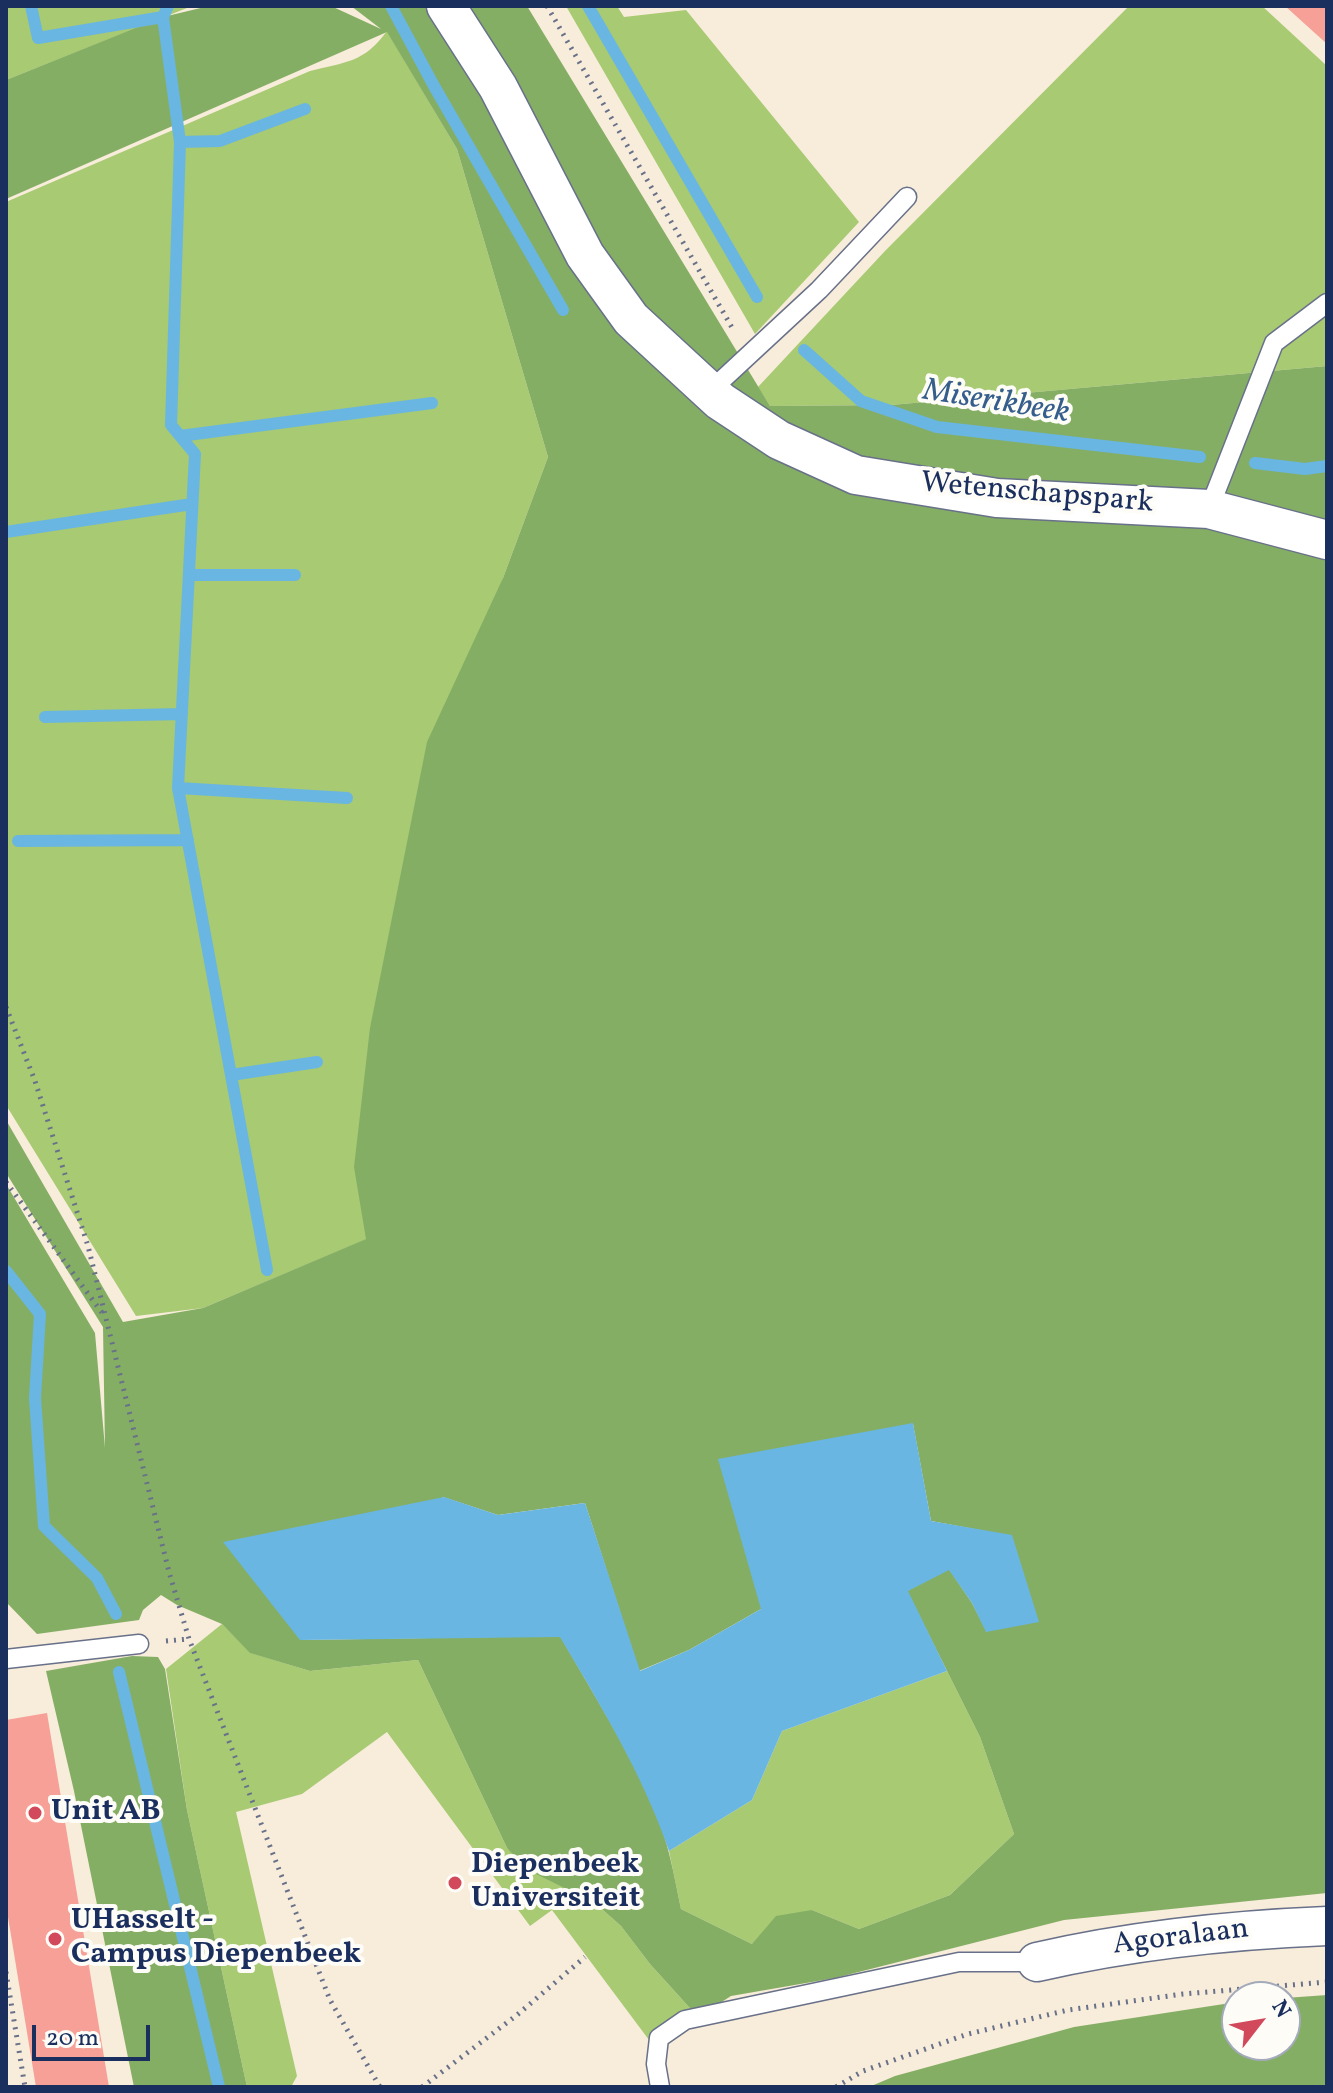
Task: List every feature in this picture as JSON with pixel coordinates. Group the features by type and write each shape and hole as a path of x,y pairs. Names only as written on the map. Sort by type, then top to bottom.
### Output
{"street":[{"name":"Wetenschapspark","path":"446,6 498,87 585,255 631,319 709,392 779,440 856,475 997,498 1209,509 1327,540"},
{"name":"Agoralaan","path":"1037,1962 1160,1938 1251,1929 1327,1926"}],"lane":[{"path":"709,392 819,290 907,197"},
{"path":"1209,509 1274,343 1327,303"},
{"path":"6,1659 139,1644"},
{"path":"660,2087 656,2064 659,2038 685,2020 959,1962 1037,1962"}],"path":[{"path":"547,6 748,355"},
{"path":"6,1007 35,1081 88,1246 169,1572 189,1639 330,2000 380,2087"},
{"path":"6,1182 106,1318"},
{"path":"422,2087 517,2015 585,1957"},
{"path":"6,1972 25,2087"},
{"path":"836,2087 863,2071 968,2034 1068,2010 1183,1994 1327,1982"}],"green space":[{"path":"6,6 192,6 6,80"},
{"path":"209,6 331,6 381,29 351,6 527,6 770,406 891,405 1327,366 1327,1893 1064,1920 835,1978 731,1996 698,2017 650,1964 621,1926 595,1903 528,1870 507,1848 418,1660 310,1671 250,1653 222,1624 161,1595 143,1610 139,1620 37,1634 6,1602 6,1184 95,1333 105,1448 103,1327 6,1173 6,1120 123,1322 203,1308 366,1239 354,1167 370,1028 427,742 503,578 548,457 457,149 387,32 6,199 6,80 163,17","holes":["913,1424 931,1521 1012,1536 987,1632 949,1569 907,1591 980,1737 1014,1834 950,1895 859,1929 812,1910 776,1916 752,1944 681,1909 667,1845 654,1808 622,1743 560,1636 301,1640 443,1497 498,1515 585,1503 639,1671 689,1650 761,1609"]},
{"path":"566,6 617,6 624,17 686,10 859,222 755,334"},
{"path":"1129,6 1262,6 1327,66 1327,366 891,405 770,406 758,387 885,251"},
{"path":"387,31 457,149 548,457 503,578 367,1239 203,1308 136,1316 6,1105 6,202 310,71 353,60 379,42"},
{"path":"222,1624 251,1653 310,1671 418,1660 507,1848 568,1889 595,1903 621,1926 650,1964 698,2017 655,2048 552,1910 530,1926 387,1732 302,1794 236,1812 297,2076 291,2087 247,2087 187,1810 166,1669"},
{"path":"132,1656 158,1657 165,1669 187,1810 247,2087 134,2087 74,1791 46,1671"},
{"path":"947,1671 980,1737 1014,1834 950,1895 859,1929 812,1910 752,1944 681,1909 669,1851 752,1800 782,1731"},
{"path":"1327,1995 1327,2087 869,2087 895,2076 1074,2027 1221,2004 1221,2061 1301,2061 1301,1997"}],"water":[{"path":"913,1423 931,1521 1012,1535 1039,1622 986,1632 972,1603 949,1570 908,1591 947,1671 782,1731 752,1800 669,1851 634,1768 560,1637 300,1640 223,1542 444,1497 498,1515 585,1503 640,1671 689,1650 761,1609 718,1459"}],"building":[{"path":"1285,6 1327,6 1327,44"},
{"name":"UHasselt - Campus Diepenbeek","path":"47,1713 109,2087 36,2087 6,1905 6,1720"}],"waterway":[{"path":"31,6 38,38 163,17"},
{"path":"168,6 163,17 180,142 171,425 195,454 178,788 267,1270"},
{"path":"391,6 563,310"},
{"name":"Miserikbeek","path":"588,6 757,297"},
{"path":"180,142 220,141 305,109"},
{"name":"Miserikbeek","path":"804,350 861,401 937,427 1200,457"},
{"path":"180,436 432,403"},
{"name":"Miserikbeek","path":"1255,463 1305,469 1327,466"},
{"path":"6,532 192,504"},
{"path":"189,575 295,575"},
{"path":"45,717 182,714"},
{"path":"178,788 347,798"},
{"path":"18,841 188,840"},
{"path":"231,1075 317,1062"},
{"path":"6,1271 40,1314 35,1398 44,1526 97,1578 116,1614"},
{"path":"119,1672 219,2087"}],"place":[{"name":"Unit AB","path":"35,1813"},
{"name":"Diepenbeek Universiteit","path":"455,1883"},
{"name":"UHasselt - Campus Diepenbeek","path":"55,1939"}]}
